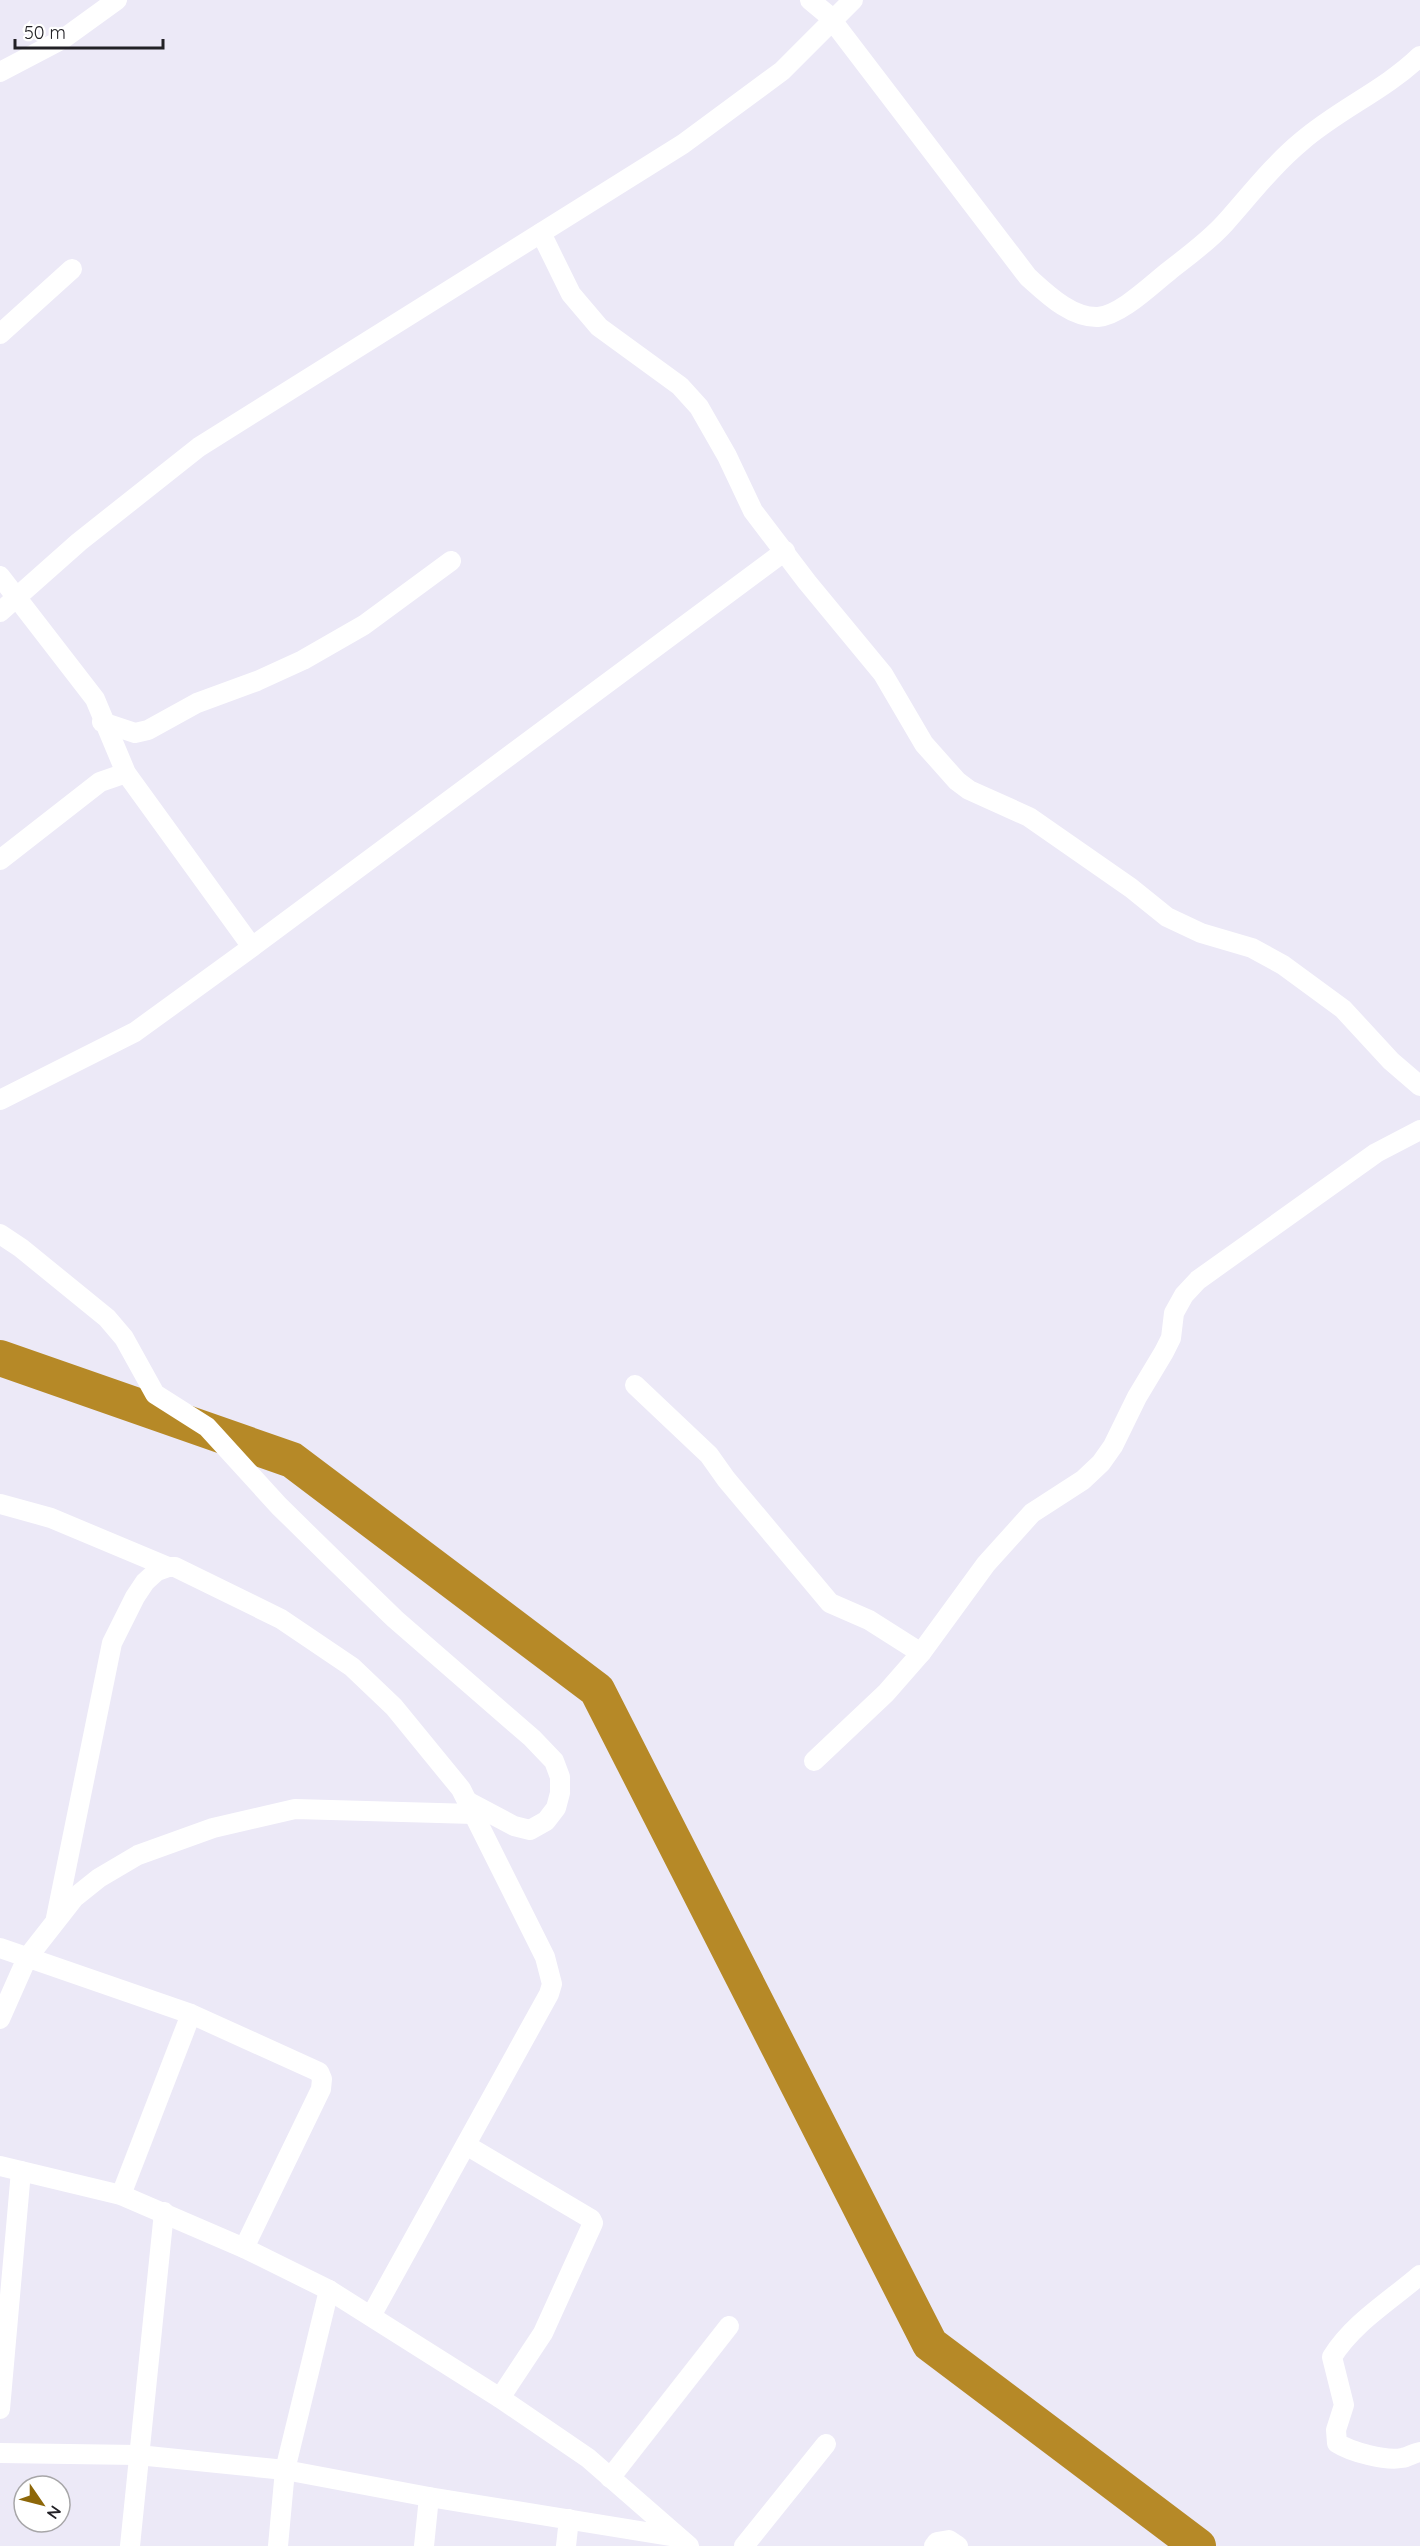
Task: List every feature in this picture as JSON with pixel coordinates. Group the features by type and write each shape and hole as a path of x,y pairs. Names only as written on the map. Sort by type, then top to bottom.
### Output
{"street":[{"path":"0,72 63,39 117,0"},
{"path":"810,0 833,20 1028,277 1049,296 1068,308 1082,315 1100,317 1124,307 1223,225 1280,160 1322,124 1388,83 1420,56"},
{"path":"0,612 79,542 199,447 683,144 782,72 853,0"},
{"path":"542,233 571,294 599,327 680,386 699,407 727,456 753,511 807,582 883,674 918,736 957,781 969,790 1029,817 1087,856 1167,917 1201,933 1252,948 1283,965 1343,1009 1392,1061 1420,1086"},
{"path":"0,334 72,269"},
{"path":"0,1100 135,1032 785,551"},
{"path":"102,722 135,733 148,730 197,703 257,681 303,660 364,625 451,561"},
{"path":"0,576 94,699 126,773 252,947"},
{"path":"0,860 100,782 126,773"},
{"path":"814,1761 886,1693 921,1653 986,1564 1032,1513 1083,1480 1101,1463 1113,1446 1171,1338 1174,1313 1184,1296 1198,1280 1376,1153 1420,1130"},
{"path":"0,1234 21,1248 106,1318 124,1338 155,1394 207,1427 279,1506 380,1604 532,1738 554,1761 560,1777 560,1792 556,1808 546,1821 530,1830 470,1808 295,1809 213,1828 138,1855 99,1878 74,1898 27,1958 0,2019"},
{"path":"635,1385 709,1455 726,1479 830,1603 869,1620 921,1653"},
{"path":"0,1504 51,1518 168,1567"},
{"path":"55,1923 112,1643 135,1596 157,1571 175,1567 281,1619 352,1667 394,1707 444,1767 470,1808 545,1957 552,1984 545,2002 371,2316"},
{"path":"0,1948 191,2014 320,2072 321,2089 244,2248"},
{"path":"121,2195 191,2014"},
{"path":"466,2145 591,2219 593,2223 543,2333 500,2398"},
{"path":"0,2166 121,2195 244,2248 329,2290 500,2398 588,2458 683,2542"},
{"path":"0,2409 21,2171"},
{"path":"130,2546 164,2212"},
{"path":"1420,2276 1358,2325 1341,2343 1332,2357 1344,2405 1336,2430 1336,2443 1359,2453 1401,2458 1420,2452"},
{"path":"278,2546 285,2470 329,2290"},
{"path":"610,2478 729,2326"},
{"path":"744,2546 826,2444"},
{"path":"0,2453 138,2455 285,2470 429,2497 569,2519 683,2542"},
{"path":"424,2546 429,2497"},
{"path":"566,2546 569,2519"},
{"path":"934,2546 937,2542 949,2540 958,2546"}],"waterway":[{"path":"0,1358 292,1460 597,1690 930,2344 1198,2546"}]}
